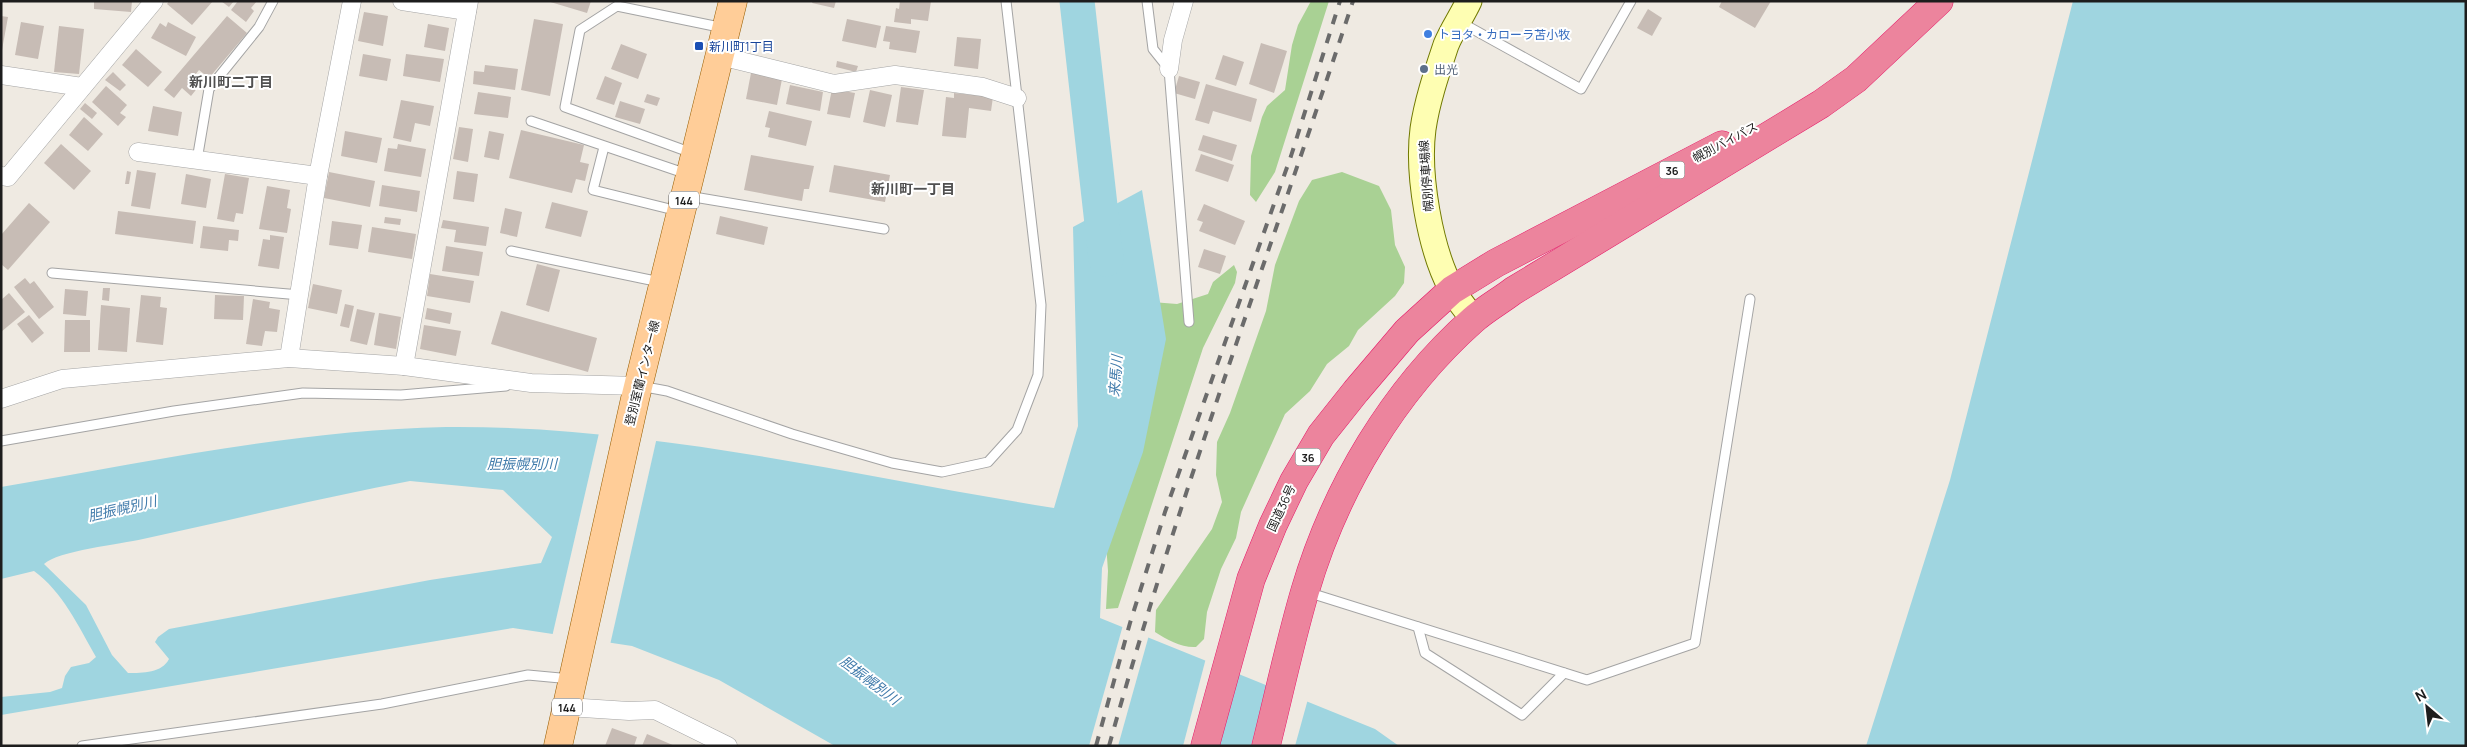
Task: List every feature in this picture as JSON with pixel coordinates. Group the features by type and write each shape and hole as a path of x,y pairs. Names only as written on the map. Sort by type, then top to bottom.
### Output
{"highway":[{"name":"幌別バイパス","path":"1473,319 1513,291 1821,104 1856,79 1939,1"},
{"name":"幌別バイパス","path":"1452,290 1597,208 1734,138 1890,46"},
{"name":"国道36号","path":"1205,746 1251,579 1272,525 1294,481 1322,435 1356,391 1407,331 1452,290"},
{"name":"36","path":"1266,746 1305,591 1325,535 1364,452 1408,392 1473,319"}],"main road":[{"name":"登別室蘭インター線","path":"558,746 636,392 733,1"},
{"name":"幌別停車場線","path":"1464,11 1447,42 1431,93 1423,130 1423,168 1429,222 1439,262 1452,290 1473,319"}],"street":[{"path":"1,176 8,177 154,1"},
{"path":"290,358 318,176 352,1"},
{"path":"402,1 468,6 404,366"},
{"path":"1169,69 1173,40 1184,1"},
{"path":"720,56 834,84 895,75 983,87 1017,98"},
{"path":"1,75 82,87"},
{"path":"138,152 318,176"},
{"path":"1,399 62,379 290,358 404,366 531,383 636,392"},
{"path":"567,707 629,711 655,710 728,746"}],"lane":[{"path":"197,160 209,89 258,27 273,1"},
{"path":"636,392 667,391 792,434 892,463 942,472 988,462 1017,430 1038,375 1041,305 1006,1"},
{"path":"1147,1 1153,49 1169,69 1189,322"},
{"path":"1464,11 1581,89 1631,1"},
{"path":"688,184 564,107 580,30 617,6 726,29"},
{"path":"531,121 604,147 688,184 884,229"},
{"path":"604,147 593,190 688,184"},
{"path":"511,251 664,282"},
{"path":"52,273 300,295"},
{"path":"1305,591 1587,680 1695,643 1750,298"},
{"path":"1,441 174,411 303,394 401,395 531,383"},
{"path":"1418,627 1425,653 1522,715 1564,673"},
{"path":"82,746 382,704 528,675 575,674"}],"green space":[{"path":"1311,1 1329,1 1275,172 1256,202 1250,195 1251,156 1267,106 1285,90 1292,45 1298,25"},
{"path":"1342,172 1379,186 1391,210 1395,245 1405,267 1404,283 1395,296 1358,330 1349,346 1327,364 1310,391 1285,414 1241,512 1236,538 1221,569 1207,612 1204,639 1196,647 1180,645 1155,632 1156,610 1212,529 1222,502 1216,475 1217,442 1230,413 1266,311 1275,265 1299,201 1312,180"},
{"path":"1234,265 1237,272 1235,283 1203,348 1118,608 1106,609 1108,571 1105,529 1152,302 1177,304 1208,294 1213,282"}],"water":[{"path":"2073,1 2466,1 2466,746 1866,746 1950,480"},
{"name":"胆振幌別川","path":"1142,190 1166,339 1143,452 1102,568 1100,618 1375,729 1399,746 835,746 719,680 632,646 513,628 1,715 1,697 50,692 62,688 65,676 71,667 89,663 96,657 69,610 44,579 34,571 1,579 1,487 278,441 390,429 446,427 523,429 599,434 675,443 1054,508 1078,426 1073,227","holes":["410,481 503,490 552,537 541,563 430,580 169,629 158,637 155,642 169,659 166,664 157,670 146,672 128,673 112,655 86,605 44,564 62,555 90,548 143,539"]}],"pier":[{"path":"599,433 657,437 610,645 552,637"},
{"path":"1123,625 1149,635 1118,746 1089,746"},
{"path":"1206,658 1238,671 1219,746 1183,746"},
{"path":"1268,683 1308,699 1295,746 1251,746"}],"building":[{"path":"94,1 132,1 131,12 94,9"},
{"path":"169,1 213,1 192,25 167,4"},
{"path":"221,1 234,1 229,7"},
{"path":"238,1 257,1 251,8 254,11 246,22 231,10"},
{"path":"547,1 591,1 587,13"},
{"path":"813,1 836,1 834,8 812,3"},
{"path":"900,1 931,1 928,21 911,19 911,24 894,22 896,8 899,9"},
{"path":"1722,1 1771,1 1755,28 1719,7"},
{"path":"1648,9 1662,18 1652,36 1637,28"},
{"path":"364,12 388,16 383,46 358,41"},
{"path":"1,16 8,17 2,50 1,50"},
{"path":"227,16 247,33 209,78 199,70 191,80 199,86 191,96 182,88 174,98 164,90"},
{"path":"534,19 563,24 550,96 521,90"},
{"path":"847,19 881,26 876,48 842,41"},
{"path":"21,22 44,26 38,59 15,55"},
{"path":"168,22 196,37 186,56 151,38 160,23 166,27"},
{"path":"428,24 449,28 445,51 424,47"},
{"path":"59,26 84,29 79,74 54,72"},
{"path":"886,26 920,31 916,53 889,49 890,42 883,41"},
{"path":"957,37 981,39 978,69 954,66"},
{"path":"1261,43 1287,51 1274,93 1249,84"},
{"path":"621,44 647,54 638,79 611,69"},
{"path":"136,49 162,72 148,87 122,65"},
{"path":"363,54 391,59 387,81 359,76"},
{"path":"406,54 444,59 440,82 403,76"},
{"path":"1223,55 1244,62 1236,86 1215,79"},
{"path":"837,61 858,66 856,72 836,67"},
{"path":"485,65 518,69 515,90 473,84 474,71 484,72"},
{"path":"113,72 126,85 120,91 105,80"},
{"path":"751,73 782,79 777,105 746,99"},
{"path":"605,76 622,83 614,105 596,99"},
{"path":"1179,76 1200,82 1195,99 1174,93"},
{"path":"1206,84 1257,99 1251,122 1213,111 1209,124 1195,120"},
{"path":"790,85 823,92 820,111 786,104"},
{"path":"106,86 127,105 120,113 126,117 118,126 92,102"},
{"path":"901,87 924,90 918,125 896,122"},
{"path":"832,89 855,93 850,118 827,114"},
{"path":"870,90 892,95 885,127 863,122"},
{"path":"478,92 511,97 508,118 474,114"},
{"path":"954,93 993,97 991,111 969,108 966,138 942,136 946,97 954,98"},
{"path":"647,94 660,98 657,106 644,102"},
{"path":"401,100 434,106 430,126 415,123 411,142 393,138"},
{"path":"620,101 645,109 640,124 615,117"},
{"path":"85,103 97,113 92,119 80,109"},
{"path":"153,106 182,112 178,136 148,131"},
{"path":"769,111 812,121 806,146 768,137 770,128 765,127"},
{"path":"84,117 103,134 88,151 69,135"},
{"path":"459,127 473,129 468,162 453,159"},
{"path":"521,130 584,145 580,162 589,164 585,181 576,179 572,193 509,178"},
{"path":"345,131 382,138 377,163 341,156"},
{"path":"489,131 504,134 499,160 484,157"},
{"path":"1203,135 1237,145 1232,161 1198,150"},
{"path":"61,144 91,171 74,190 44,163"},
{"path":"398,144 426,149 421,177 384,171 388,148 397,149"},
{"path":"1201,154 1234,165 1228,182 1195,171"},
{"path":"751,155 814,166 809,189 804,189 802,201 744,190"},
{"path":"834,165 890,175 885,202 829,192"},
{"path":"137,170 156,173 150,209 131,206"},
{"path":"127,171 131,172 129,184 125,184"},
{"path":"457,171 478,174 474,202 453,199"},
{"path":"329,172 375,181 370,207 324,198"},
{"path":"186,174 211,179 206,208 181,204"},
{"path":"225,174 249,178 243,214 236,213 234,222 217,219"},
{"path":"382,185 420,191 417,212 379,206"},
{"path":"267,186 290,190 287,208 291,209 287,233 259,229"},
{"path":"552,202 588,211 581,237 545,228"},
{"path":"29,203 50,222 8,270 1,264 1,235"},
{"path":"1204,204 1245,221 1235,245 1199,231 1203,222 1197,220"},
{"path":"505,208 522,212 517,237 500,233"},
{"path":"118,211 196,221 193,244 115,234"},
{"path":"720,216 768,227 764,245 716,234"},
{"path":"385,217 401,219 400,225 384,223"},
{"path":"443,220 489,227 486,246 454,242 456,230 441,228"},
{"path":"332,221 362,225 358,249 329,245"},
{"path":"203,226 239,230 238,241 229,240 228,251 200,248"},
{"path":"372,227 416,234 412,259 368,252"},
{"path":"270,235 284,237 279,269 258,266 263,239 270,240"},
{"path":"446,246 483,252 479,276 442,271"},
{"path":"1204,249 1226,256 1220,274 1198,267"},
{"path":"537,264 560,270 549,312 526,305"},
{"path":"430,274 474,281 470,303 427,296"},
{"path":"25,278 30,284 34,281 54,307 39,319 14,287"},
{"path":"313,284 342,290 337,314 308,308"},
{"path":"103,288 110,288 109,301 102,300"},
{"path":"65,289 88,291 86,316 63,314"},
{"path":"9,293 25,312 1,332 1,300"},
{"path":"141,295 161,297 160,307 167,308 163,345 136,342"},
{"path":"215,295 244,296 243,320 214,319"},
{"path":"253,299 270,302 269,308 280,310 277,332 265,331 262,346 246,344"},
{"path":"345,304 354,306 349,328 340,326"},
{"path":"101,305 130,308 127,352 98,350"},
{"path":"427,308 452,313 450,324 425,319"},
{"path":"357,309 375,313 367,345 350,341"},
{"path":"501,311 597,338 588,372 491,344"},
{"path":"379,313 401,317 396,349 374,345"},
{"path":"29,315 44,333 32,343 17,324"},
{"path":"65,320 90,320 90,352 64,352"},
{"path":"424,325 461,331 456,356 420,349"},
{"path":"612,728 637,737 634,746 605,746"},
{"path":"647,734 675,746 642,746"}],"waterway":[{"name":"来馬川","path":"1077,1 1106,259"}],"railway":[{"path":"1096,746 1130,623 1165,512 1291,156 1340,1"},
{"path":"1109,746 1136,652 1195,465 1353,1"}],"place":[{"name":"トヨタ・カローラ苫小牧","path":"1428,34"},
{"name":"新川町1丁目","path":"699,46"},
{"name":"出光","path":"1424,69"}],"district":[{"name":"新川町二丁目","path":"231,81"},
{"name":"新川町一丁目","path":"913,188"}]}
